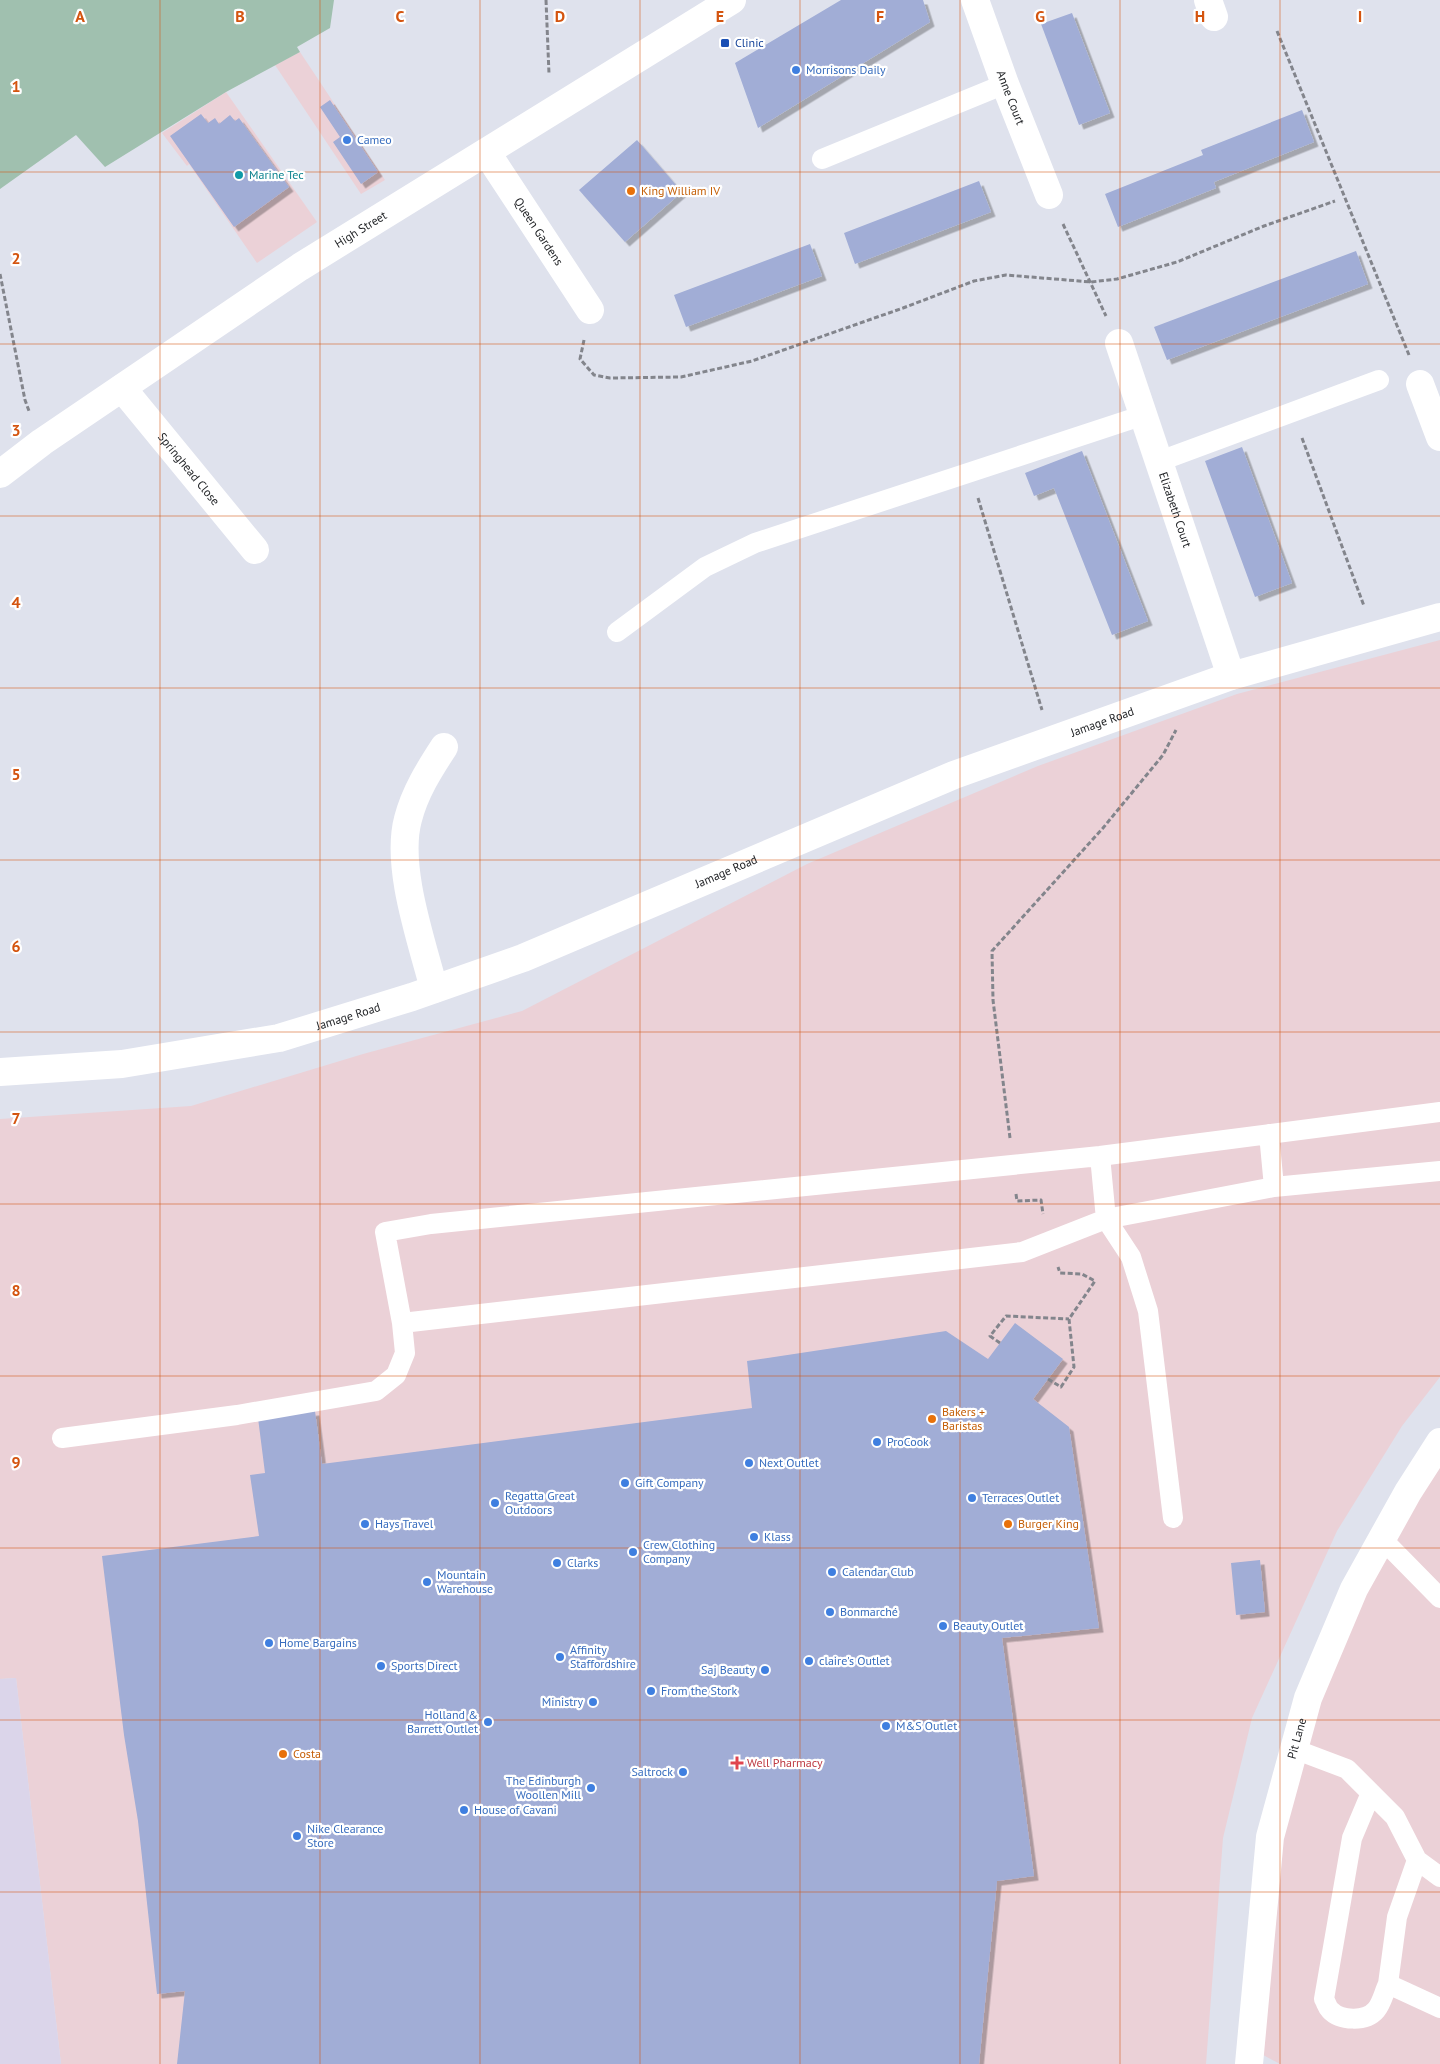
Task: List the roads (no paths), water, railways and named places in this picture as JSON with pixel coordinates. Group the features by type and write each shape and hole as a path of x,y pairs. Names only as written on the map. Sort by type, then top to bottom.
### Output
{"street":[{"name":"High Street","path":"0,474 42,442 300,267 551,114 732,0"},
{"name":"Anne Court","path":"975,0 1005,84 1049,195"},
{"name":"Queen Gardens","path":"487,153 590,310"},
{"name":"Elizabeth Court","path":"1119,343 1231,676"},
{"path":"1420,384 1440,437"},
{"name":"Springhead Close","path":"122,388 255,550"},
{"name":"Jamage Road","path":"0,1072 122,1064 279,1038 434,990 523,958 954,775 1231,676 1440,617"},
{"path":"434,990 412,903 405,861 408,820 423,780 444,747"},
{"name":"Pit Lane","path":"1249,2064 1270,1837 1312,1689 1354,1589 1408,1492 1440,1442"}],"lane":[{"path":"822,159 1005,84"},
{"path":"1160,462 1379,380"},
{"path":"617,632 705,567 756,543 1144,415"},
{"path":"62,1438 237,1415 376,1391 396,1375 404,1353 402,1323 385,1232 431,1224 1100,1156 1440,1112"},
{"path":"1269,1134 1274,1186"},
{"path":"1100,1156 1106,1218 1131,1257 1148,1312 1173,1518"},
{"path":"402,1323 1022,1252 1106,1218 1274,1186 1440,1171"},
{"path":"1382,1539 1440,1598"},
{"path":"1294,1749 1347,1769 1395,1817 1417,1860 1440,1877"},
{"path":"1371,1793 1352,1838 1324,1999 1329,2010 1339,2016 1355,2019 1368,2016 1376,2010 1388,1984 1397,1917 1417,1860"},
{"path":"1388,1984 1440,2008"}],"place":[{"name":"Clinic","path":"725,43"},
{"name":"Morrisons Daily","path":"796,70"},
{"name":"Cameo","path":"347,140"},
{"name":"Marine Tec","path":"239,175"},
{"name":"King William IV","path":"631,191"},
{"name":"Bakers + Baristas","path":"932,1419"},
{"name":"ProCook","path":"877,1442"},
{"name":"Next Outlet","path":"749,1463"},
{"name":"Gift Company","path":"625,1483"},
{"name":"Terraces Outlet","path":"972,1498"},
{"name":"Regatta Great Outdoors","path":"495,1503"},
{"name":"Hays Travel","path":"365,1524"},
{"name":"Burger King","path":"1008,1524"},
{"name":"Klass","path":"754,1537"},
{"name":"Crew Clothing Company","path":"633,1552"},
{"name":"Clarks","path":"557,1563"},
{"name":"Calendar Club","path":"832,1572"},
{"name":"Mountain Warehouse","path":"427,1582"},
{"name":"Bonmarché","path":"830,1612"},
{"name":"Beauty Outlet","path":"943,1626"},
{"name":"Home Bargains","path":"269,1643"},
{"name":"Affinity Staffordshire","path":"560,1657"},
{"name":"claire's Outlet","path":"809,1661"},
{"name":"Sports Direct","path":"381,1666"},
{"name":"Saj Beauty","path":"765,1670"},
{"name":"From the Stork","path":"651,1691"},
{"name":"Ministry","path":"593,1702"},
{"name":"Holland & Barrett Outlet","path":"488,1722"},
{"name":"M&S Outlet","path":"886,1726"},
{"name":"Costa","path":"283,1754"},
{"name":"Well Pharmacy","path":"737,1763"},
{"name":"Saltrock","path":"683,1772"},
{"name":"The Edinburgh Woollen Mill","path":"591,1788"},
{"name":"House of Cavani","path":"464,1810"},
{"name":"Nike Clearance Store","path":"297,1836"}]}
